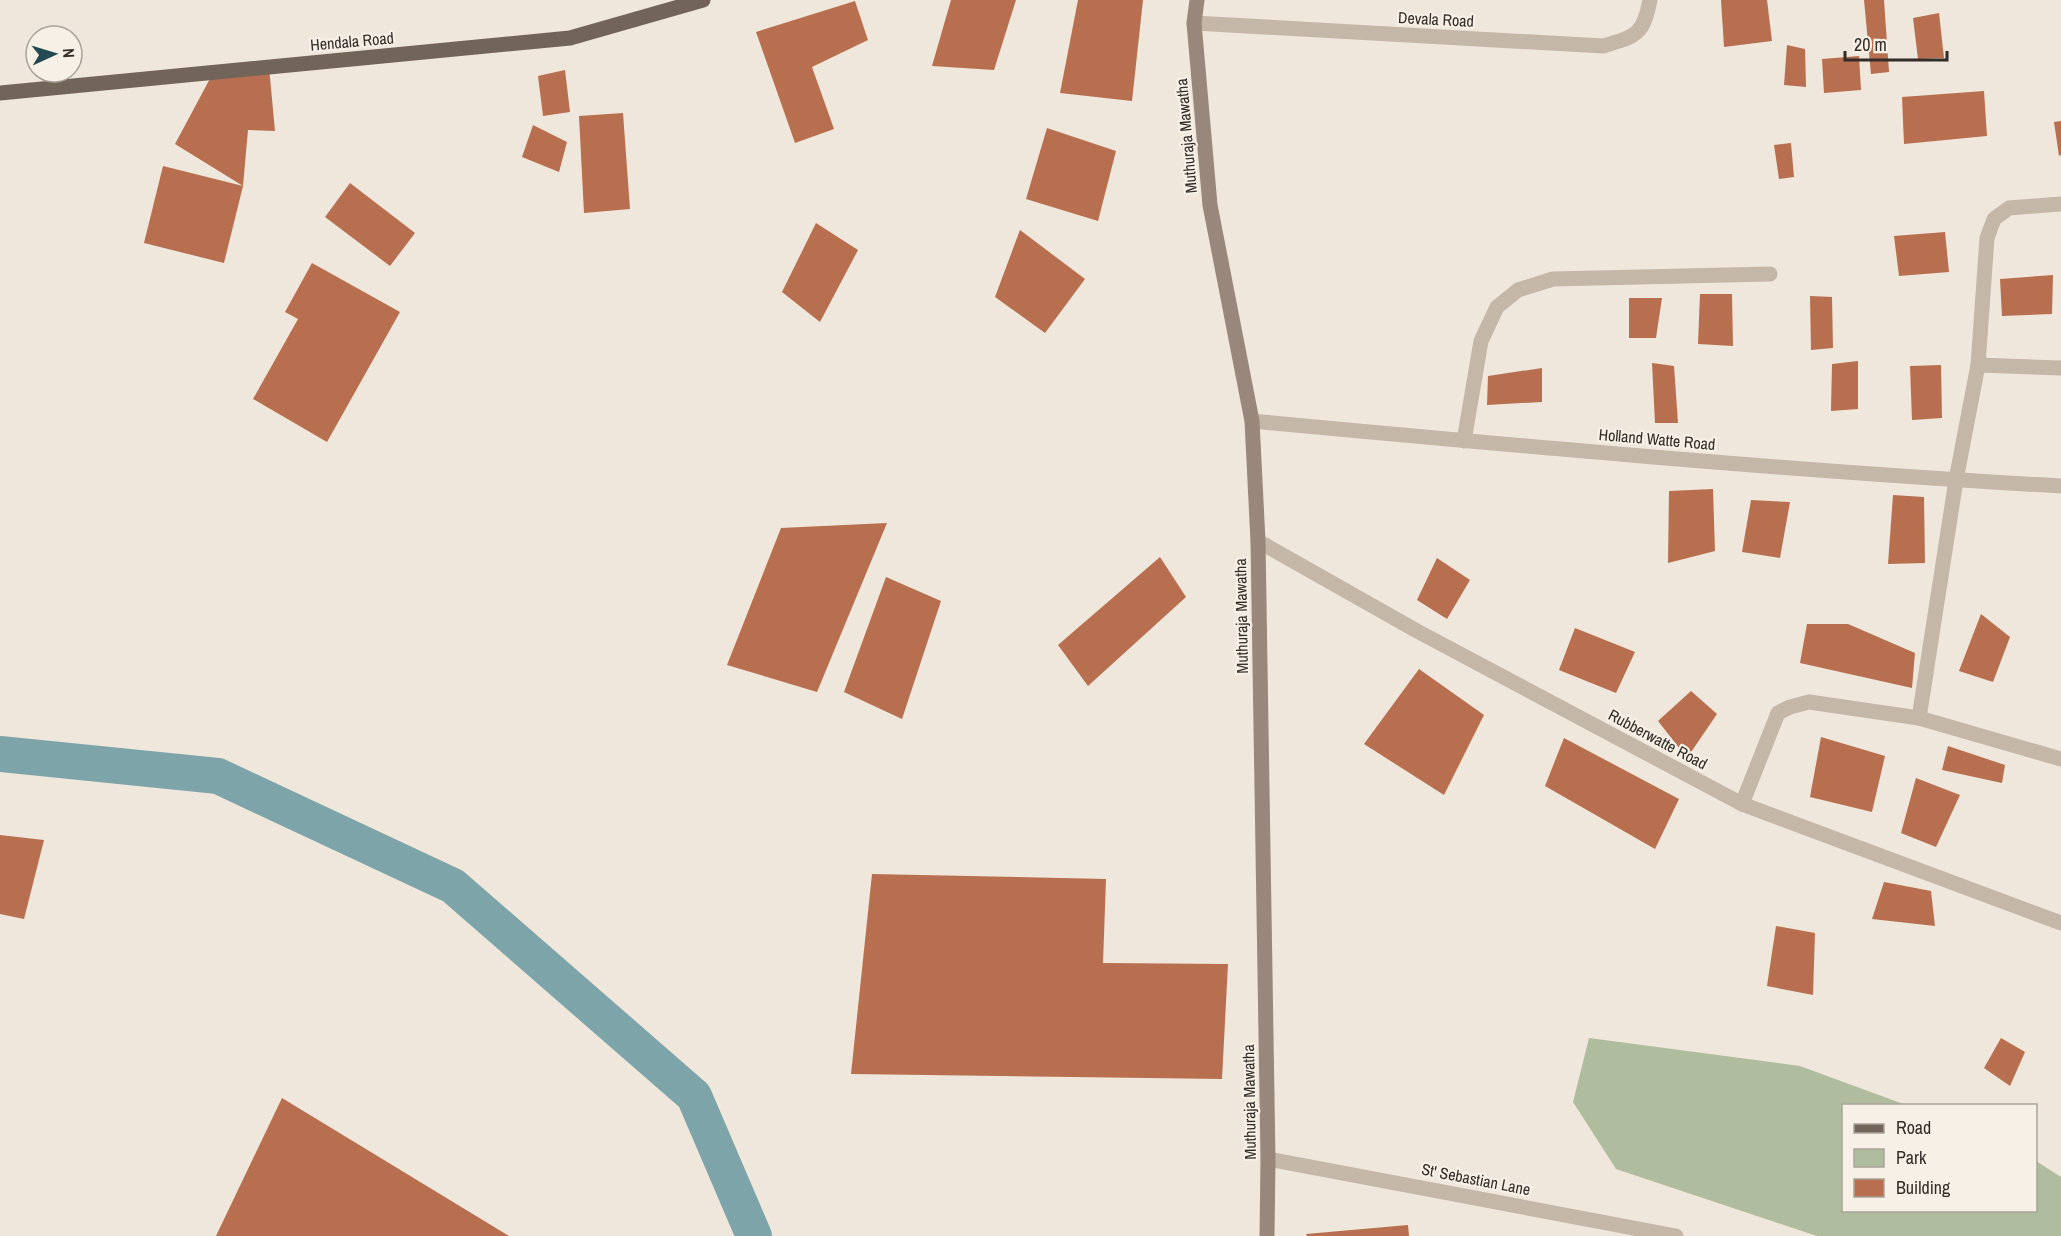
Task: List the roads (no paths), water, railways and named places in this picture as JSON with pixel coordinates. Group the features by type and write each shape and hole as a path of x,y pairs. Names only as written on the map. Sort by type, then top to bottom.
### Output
{"main road":[{"name":"Hendala Road","path":"0,93 570,38 702,0"}],"street":[{"name":"Muthuraja Mawatha","path":"1197,0 1194,23 1210,205 1252,421 1258,541 1268,1159 1267,1236"},
{"name":"Devala Road","path":"1194,23 1603,46 1633,38 1646,20 1650,0"},
{"path":"1919,718 1956,480 1978,365 1988,238 1994,219 2009,208 2061,204"},
{"path":"1464,441 1481,341 1497,307 1518,290 1554,279 1770,274"},
{"path":"1978,365 2061,368"},
{"name":"Holland Watte Road","path":"1252,421 1666,459 2061,486"},
{"name":"Rubberwatte Road","path":"1258,541 1417,631 1742,804 2061,923"},
{"path":"1742,804 1778,713 1809,702 1919,718 2061,759"},
{"name":"St' Sebastian Lane","path":"1268,1159 1676,1236"}],"waterway":[{"path":"0,754 218,776 453,886 694,1096 754,1236"}]}
